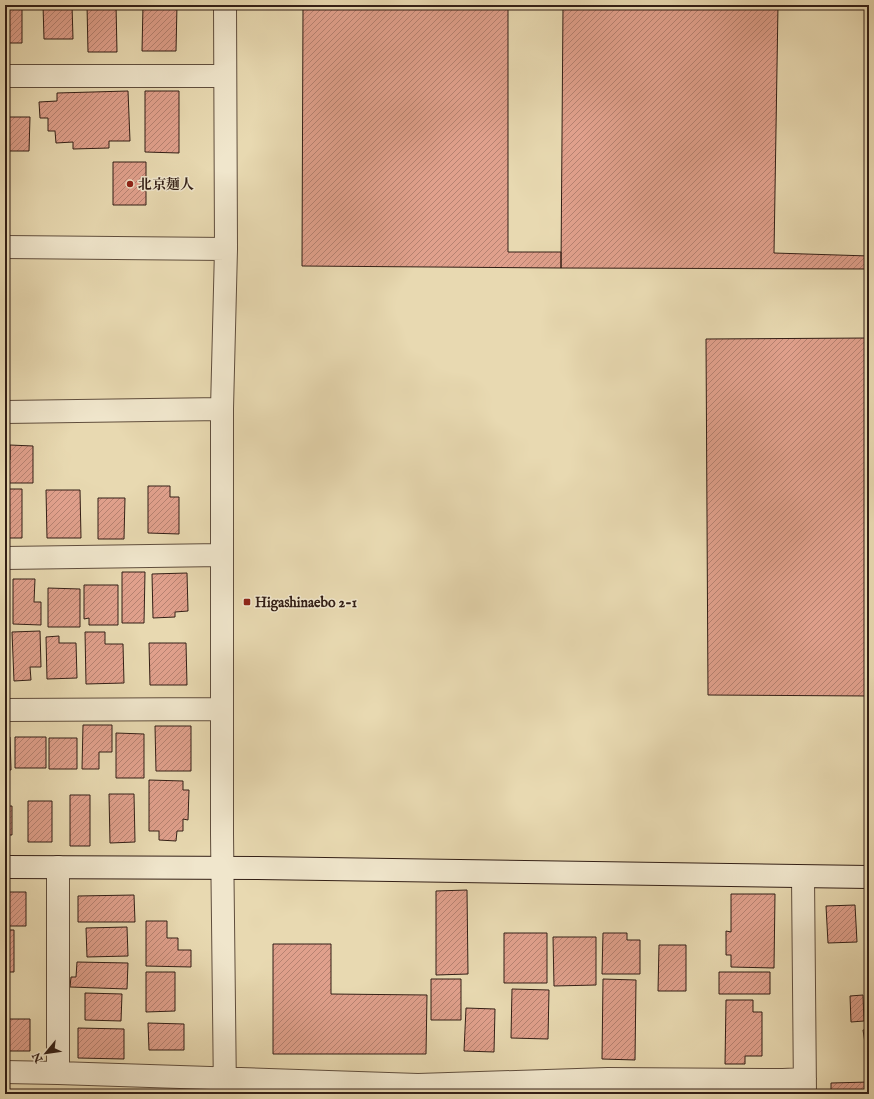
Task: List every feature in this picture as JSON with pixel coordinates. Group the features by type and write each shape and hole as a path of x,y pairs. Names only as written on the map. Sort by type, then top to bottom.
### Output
{"street":[{"path":"225,5 226,249 222,409 222,709 225,1086"},
{"path":"5,76 225,76"},
{"path":"5,246 226,249"},
{"path":"5,412 222,409"},
{"path":"5,558 222,554"},
{"path":"5,710 222,709"},
{"path":"5,867 223,868 869,877"},
{"path":"58,867 58,1073"},
{"path":"5,1072 58,1073 225,1086 418,1090 608,1086 783,1080 805,1086 803,877"}],"building":[{"path":"5,5 22,5 22,43 5,43"},
{"path":"43,5 72,5 73,39 44,39"},
{"path":"87,5 116,5 117,52 88,52"},
{"path":"143,5 177,5 176,51 142,51"},
{"path":"303,5 508,5 508,252 561,252 561,268 302,266"},
{"path":"563,5 778,5 774,253 869,256 869,269 561,268"},
{"path":"128,91 130,141 109,141 109,148 73,149 73,142 56,143 55,131 48,131 48,118 40,118 39,102 57,101 57,93"},
{"path":"145,91 179,91 179,153 145,152"},
{"path":"5,117 30,117 29,151 5,151"},
{"name":"北京麺人","path":"113,162 146,162 146,205 113,205"},
{"path":"869,338 869,696 708,695 706,339"},
{"path":"10,445 33,446 33,483 5,483 5,460 10,460"},
{"path":"148,486 170,486 170,497 179,497 179,534 148,533"},
{"path":"5,489 22,489 22,538 5,538"},
{"path":"46,490 80,490 81,538 47,538"},
{"path":"98,498 125,498 124,539 98,539"},
{"path":"122,572 145,572 144,623 122,623"},
{"path":"187,573 188,611 175,612 175,617 153,618 152,574"},
{"path":"13,579 35,579 34,602 41,602 41,625 13,624"},
{"path":"84,585 118,585 118,625 89,625 89,618 84,619"},
{"path":"48,588 80,589 80,627 48,627"},
{"path":"40,631 41,667 30,667 31,680 14,681 12,632"},
{"path":"85,632 105,632 105,644 123,644 124,683 86,684"},
{"path":"59,636 59,643 76,643 77,678 47,679 46,637"},
{"path":"149,643 186,643 187,685 150,685"},
{"path":"83,725 112,725 112,752 99,752 99,769 82,769"},
{"path":"155,726 191,726 191,771 156,771"},
{"path":"116,733 144,734 144,778 116,778"},
{"path":"5,737 10,737 11,770 5,770"},
{"path":"15,737 46,737 46,768 15,768"},
{"path":"49,738 77,738 77,769 49,769"},
{"path":"149,780 183,781 183,790 189,790 188,820 183,819 183,831 177,831 176,841 159,840 159,831 149,831"},
{"path":"109,794 134,794 135,842 110,843"},
{"path":"70,795 90,795 90,846 70,846"},
{"path":"28,801 52,801 52,842 28,842"},
{"path":"5,806 12,806 12,835 5,835"},
{"path":"467,890 468,974 436,975 436,891"},
{"path":"5,892 26,892 26,926 5,926"},
{"path":"731,894 775,894 774,968 731,967 731,955 726,955 726,931 731,932"},
{"path":"134,895 135,922 78,922 78,896"},
{"path":"855,905 857,942 828,943 826,906"},
{"path":"146,921 167,921 167,938 178,938 178,950 191,950 191,967 146,966"},
{"path":"127,927 128,956 87,957 86,928"},
{"path":"5,930 14,930 14,972 5,972"},
{"path":"504,933 547,933 547,983 504,983"},
{"path":"603,933 627,933 627,940 640,940 640,974 602,974"},
{"path":"553,937 596,937 596,985 554,986"},
{"path":"273,944 331,944 331,994 427,995 426,1054 273,1054"},
{"path":"659,945 686,945 686,991 658,991"},
{"path":"77,962 128,963 127,989 70,987 71,977 76,977"},
{"path":"146,972 175,972 175,1011 146,1012"},
{"path":"719,972 770,972 770,994 719,994"},
{"path":"431,979 461,979 461,1020 431,1020"},
{"path":"603,979 636,980 635,1060 602,1059"},
{"path":"512,989 549,990 548,1039 511,1038"},
{"path":"85,993 122,994 121,1021 85,1020"},
{"path":"863,995 864,1021 851,1022 850,996"},
{"path":"726,1000 753,1000 753,1012 762,1012 762,1056 745,1056 745,1064 725,1064"},
{"path":"466,1008 495,1009 494,1052 464,1051"},
{"path":"5,1019 30,1019 30,1051 5,1051"},
{"path":"148,1023 184,1024 184,1050 149,1050"},
{"path":"78,1028 124,1029 124,1059 78,1058"},
{"path":"869,1029 869,1069 863,1030"},
{"path":"869,1082 869,1094 831,1094 831,1083"}],"place":[{"name":"北京麺人","path":"130,184"},
{"name":"Higashinaebo 2-1","path":"247,602"}]}
